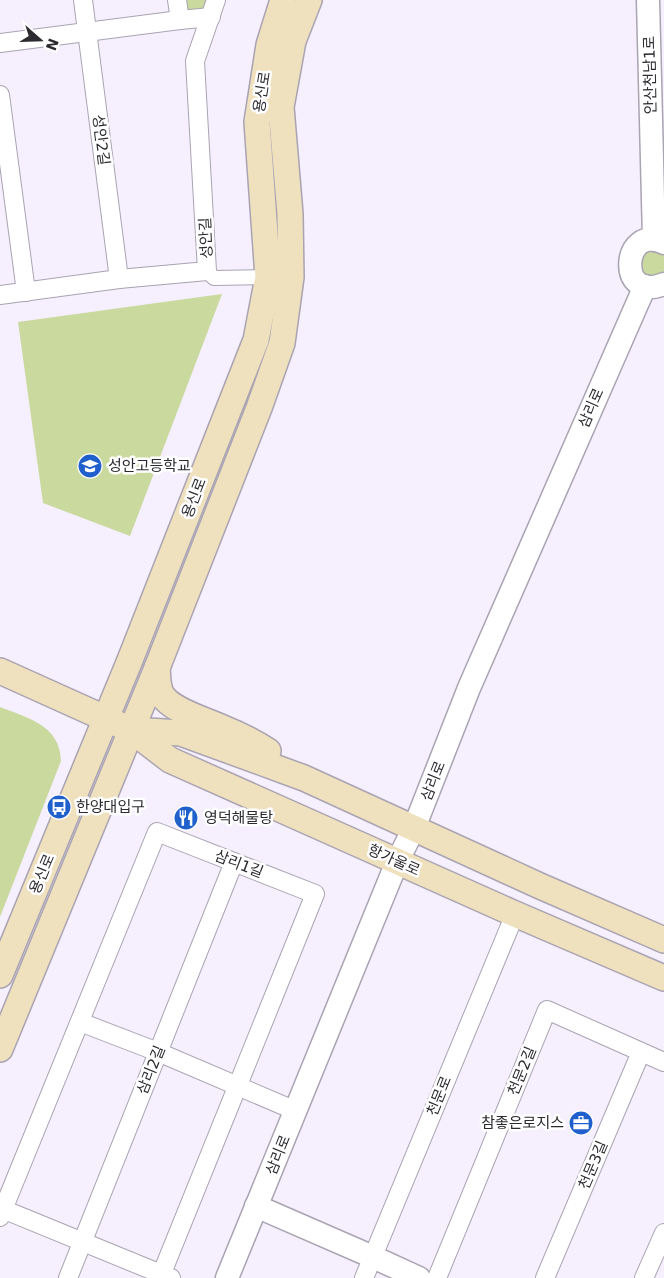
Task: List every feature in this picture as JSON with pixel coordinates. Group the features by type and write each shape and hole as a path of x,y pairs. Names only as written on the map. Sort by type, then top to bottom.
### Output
{"main road":[{"name":"용신로","path":"0,975 106,719 256,340 268,277 257,122 269,45 283,0"},
{"name":"용신로","path":"0,1048 157,668 259,408 282,343 291,277 290,214 281,107 293,41 309,0"},
{"path":"157,668 159,687 162,695 169,702 195,716 225,728 266,750 284,761 304,778"},
{"name":"항가울로","path":"3,670 131,730 170,760 514,914 664,978"},
{"name":"항가울로","path":"131,730 181,733 304,778 540,886 664,940"}],"street":[{"name":"성안2길","path":"83,0 119,279"},
{"path":"177,0 180,20"},
{"name":"성안길","path":"0,295 119,279 207,271 195,61 216,0"},
{"name":"안산천남1로","path":"648,0 659,242"},
{"path":"0,43 210,17"},
{"path":"0,95 26,292"},
{"path":"658,290 637,282 632,276 629,262 635,248 647,241 659,242"},
{"path":"207,271 214,278 268,277"},
{"name":"삼리로","path":"227,1278 397,862 414,828 469,688 658,290"},
{"name":"삼리1길","path":"1,1212 157,832 315,894 237,1085 164,1277"},
{"name":"삼리2길","path":"68,1278 234,862"},
{"name":"천문로","path":"364,1278 514,914"},
{"name":"천문2길","path":"437,1278 547,1010 664,1062"},
{"path":"80,1022 158,1052 296,1110"},
{"name":"천문3길","path":"545,1278 641,1052"},
{"path":"256,1206 373,1256 419,1278"},
{"path":"1,1212 82,1242 164,1277"},
{"path":"644,1278 664,1233"}],"green space":[{"path":"185,0 211,0 208,10 187,11"},
{"path":"649,249 664,255 664,272 656,278 643,275 639,258"},
{"path":"222,294 130,536 43,503 18,322"},
{"path":"0,707 31,719 49,731 59,749 61,761 0,917"}],"place":[{"name":"성안고등학교","path":"90,466"},
{"name":"한양대입구","path":"59,807"},
{"name":"영덕해물탕","path":"186,818"},
{"name":"참좋은로지스","path":"581,1123"}]}
